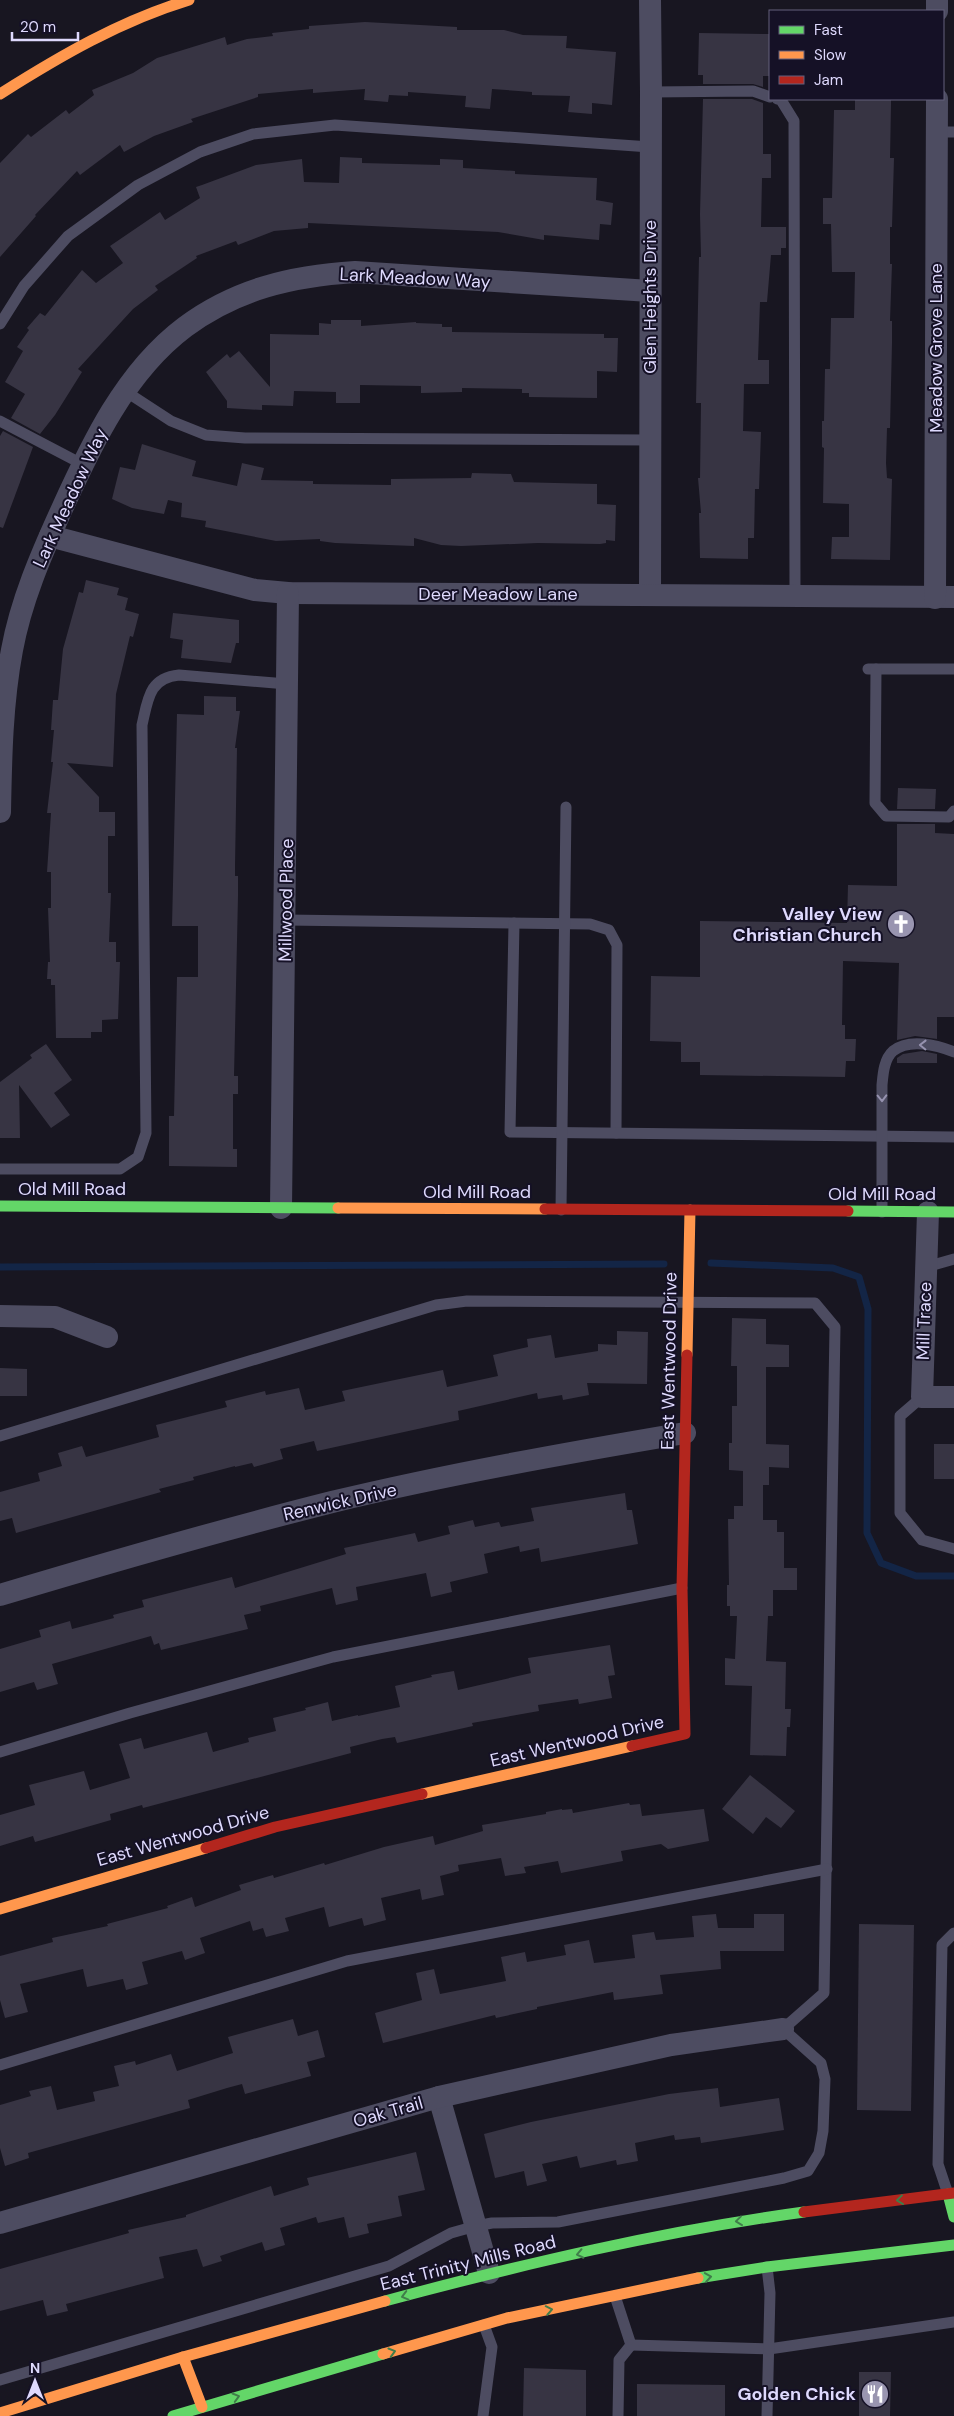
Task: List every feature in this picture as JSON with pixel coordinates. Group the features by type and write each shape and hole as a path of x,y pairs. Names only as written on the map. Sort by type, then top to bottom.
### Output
{"street":[{"path":"0,94 93,38 134,20 189,0"},
{"name":"Glen Heights Drive","path":"650,0 650,595"},
{"name":"Meadow Grove Lane","path":"937,100 945,132 944,598"},
{"name":"Lark Meadow Way","path":"0,812 4,703 13,647 27,595 50,536 82,464 125,391 159,350 185,327 225,302 272,284 315,275 355,272 650,291"},
{"name":"Deer Meadow Lane","path":"50,536 255,590 288,593 944,598"},
{"name":"Millwood Place","path":"281,1208 286,920 288,593"},
{"name":"Old Mill Road","path":"0,1206 954,1212"},
{"name":"East Wentwood Drive","path":"0,1909 275,1827 685,1734 682,1588 690,1210"},
{"name":"Mill Trace","path":"922,1397 928,1212"},
{"path":"0,1316 55,1317 107,1338"},
{"path":"922,1397 954,1397"},
{"name":"Renwick Drive","path":"0,1595 115,1560 333,1502 521,1461 685,1433"},
{"name":"Oak Trail","path":"0,2223 439,2097 672,2045 783,2029"},
{"path":"439,2097 489,2273"},
{"path":"951,2193 954,2217"},
{"name":"East Trinity Mills Road","path":"0,2413 183,2358 489,2273 730,2222 951,2193"},
{"path":"173,2416 204,2412 507,2318 692,2279 767,2267 954,2246"},
{"path":"183,2358 204,2412"}],"lane":[{"path":"651,92 753,91 769,96"},
{"path":"781,100 794,120 796,596"},
{"path":"0,324 24,286 68,236 138,185 200,152 253,134 336,125 650,147"},
{"path":"125,391 171,422 206,435 245,438 650,440"},
{"path":"0,421 82,464"},
{"path":"954,669 872,669 875,803 886,816 949,816 954,811"},
{"path":"0,1168 120,1169 138,1157 146,1133 142,725 154,686 164,676 179,675 287,684"},
{"path":"561,1210 564,1132 566,807"},
{"path":"286,920 590,924 609,930 617,945 616,1133"},
{"path":"514,923 510,1132 954,1137"},
{"path":"882,1212 882,1084 884,1065 892,1051 908,1044 937,1045 954,1052"},
{"path":"926,1267 954,1259"},
{"path":"0,1436 436,1305 467,1301 689,1304 815,1303 835,1327 824,1993 783,2029 821,2063 825,2079 823,2131 819,2153 808,2171 784,2178 558,2222 492,2223 476,2226 451,2233 390,2266 0,2380"},
{"path":"922,1397 900,1416 900,1513 922,1540 954,1550"},
{"path":"0,1752 130,1713 333,1657 682,1588"},
{"path":"0,2065 347,1961 827,1869"},
{"path":"951,2193 938,2164 942,1945 954,1933"},
{"path":"767,2267 770,2293 767,2416"},
{"path":"615,2296 631,2345"},
{"path":"631,2345 769,2349 954,2322"},
{"path":"482,2416 492,2347 484,2325"},
{"path":"618,2416 619,2360 631,2345"}],"building":[{"path":"365,22 457,27 457,30 504,30 523,35 567,36 566,48 616,52 612,105 592,103 592,114 568,112 570,96 532,95 532,92 492,89 490,109 465,107 466,96 408,92 408,96 389,95 388,102 364,100 365,89 313,93 313,89 258,94 258,97 191,119 193,122 154,136 124,152 120,145 80,175 77,171 35,215 0,257 0,163 28,134 31,137 66,110 69,114 94,95 92,90 133,73 157,58 225,37 227,45 247,39 273,36 272,33 309,29 309,26"},
{"path":"699,33 769,34 769,76 763,76 763,87 753,84 703,84 703,75 698,75"},
{"path":"703,99 752,99 763,103 763,154 771,154 771,178 762,178 761,227 786,227 786,248 781,248 781,255 771,255 767,302 760,302 758,360 769,360 769,384 744,384 743,431 761,432 759,489 755,489 754,538 748,538 748,559 700,558 699,513 701,513 698,478 700,478 701,403 696,403 699,257 701,257 700,214"},
{"path":"855,100 891,100 890,158 894,158 892,227 890,227 890,264 892,264 890,321 892,321 892,343 890,428 887,428 886,463 887,478 892,479 890,560 831,559 832,537 849,537 849,504 823,503 824,448 822,447 822,421 824,421 825,369 830,369 831,318 854,318 855,272 832,272 831,224 823,224 823,198 832,198 834,110 855,110"},
{"path":"340,157 362,158 362,163 440,165 440,159 463,160 463,168 515,171 515,174 597,178 596,200 613,203 611,225 600,224 599,240 544,235 544,240 498,232 308,223 308,228 274,231 238,245 236,241 196,256 197,258 155,286 158,290 133,309 78,369 82,372 55,415 40,434 11,418 25,394 5,382 23,351 17,347 29,330 27,328 40,313 45,316 82,270 96,283 123,263 110,246 160,212 165,220 200,198 196,187 256,165 302,159 304,182 339,183"},
{"path":"331,320 361,320 361,326 416,322 442,324 442,327 452,327 452,332 604,334 604,338 618,338 617,372 597,371 597,398 529,397 529,393 522,393 522,389 462,388 462,392 421,393 421,386 360,385 360,403 336,403 336,392 294,391 293,406 262,405 262,410 227,408 227,401 206,372 227,354 230,358 239,351 270,387 270,334 319,335 319,323 331,324"},
{"path":"3,431 33,447 3,528 0,527 0,436"},
{"path":"142,444 196,461 192,476 237,486 242,463 264,468 261,480 313,481 313,484 391,485 391,479 471,478 472,473 511,474 514,482 597,484 597,504 616,505 615,541 606,540 606,543 600,544 538,543 461,546 441,545 414,538 414,546 335,543 320,541 320,539 276,541 205,527 206,521 181,517 182,503 168,500 164,514 132,508 112,499 120,467 135,470"},
{"path":"86,580 119,588 117,595 128,598 125,610 139,614 133,637 130,636 116,694 113,767 67,763 99,797 99,812 115,812 115,836 108,836 108,893 111,893 109,942 116,942 116,962 120,962 118,1019 102,1020 102,1032 91,1032 91,1038 56,1038 55,985 51,985 51,979 47,979 48,962 50,962 48,908 51,908 51,872 47,872 51,813 47,813 53,762 51,762 54,730 51,730 53,700 58,700 63,649 79,592 83,593"},
{"path":"173,613 239,620 239,643 236,643 231,663 181,658 183,640 170,638"},
{"path":"204,696 236,697 236,711 240,711 235,748 237,748 235,876 238,876 238,896 234,1076 238,1076 238,1094 233,1094 233,1149 237,1149 237,1167 169,1166 169,1116 174,1116 177,977 198,977 198,926 172,926 177,714 204,715"},
{"path":"898,788 936,789 935,809 897,809"},
{"path":"897,824 935,824 935,833 954,834 954,1017 937,1017 937,1039 915,1036 897,1040 899,963 843,961 842,1025 845,1025 845,1039 856,1039 855,1061 846,1061 845,1077 700,1075 700,1062 681,1062 681,1042 650,1041 651,976 700,977 700,921 847,923 848,885 897,886"},
{"path":"46,1044 72,1080 54,1093 70,1115 51,1128 19,1085 20,1138 0,1138 0,1082 32,1058 30,1055"},
{"path":"922,1051 937,1054 937,1063 897,1063 897,1058 903,1054"},
{"path":"732,1318 766,1319 766,1344 789,1345 789,1367 766,1367 766,1444 789,1445 789,1468 769,1467 769,1485 763,1485 763,1520 777,1520 777,1532 784,1532 784,1568 797,1568 797,1590 773,1590 773,1616 768,1616 766,1661 786,1662 785,1709 791,1709 790,1727 787,1727 786,1756 750,1755 752,1686 725,1685 725,1658 735,1659 737,1616 730,1616 730,1606 727,1606 727,1585 729,1585 728,1519 734,1519 734,1506 743,1506 743,1471 729,1470 729,1443 732,1443 732,1406 737,1406 737,1366 731,1366"},
{"path":"617,1331 648,1332 647,1384 587,1383 589,1395 563,1400 562,1395 538,1399 537,1393 458,1411 459,1420 317,1451 314,1441 280,1449 283,1459 254,1467 252,1463 235,1466 193,1477 194,1480 159,1489 161,1492 16,1533 12,1518 0,1521 0,1492 40,1481 38,1473 62,1466 58,1453 82,1446 86,1457 159,1437 156,1425 227,1407 225,1401 265,1391 266,1395 299,1388 305,1410 345,1401 342,1391 443,1370 447,1387 498,1376 493,1355 528,1347 527,1339 551,1335 555,1358 598,1351 598,1344 617,1345"},
{"path":"0,1368 27,1369 27,1396 0,1396"},
{"path":"934,1444 954,1444 954,1479 934,1479"},
{"path":"625,1493 627,1510 632,1510 638,1544 541,1562 539,1548 520,1552 519,1546 484,1554 488,1573 450,1582 452,1592 431,1597 426,1573 356,1587 358,1600 336,1605 332,1588 260,1606 261,1611 244,1615 248,1629 161,1650 159,1643 154,1645 151,1636 52,1664 58,1684 37,1690 34,1682 0,1692 0,1649 41,1637 39,1630 70,1621 72,1629 114,1618 113,1615 144,1607 142,1600 232,1577 235,1588 346,1554 344,1548 415,1533 418,1542 450,1534 448,1526 473,1520 475,1527 499,1522 501,1527 534,1521 531,1508"},
{"path":"610,1645 615,1675 608,1676 612,1698 579,1704 578,1699 538,1705 539,1711 472,1723 473,1726 397,1743 395,1737 382,1739 350,1747 351,1753 143,1808 142,1805 110,1814 111,1820 35,1842 33,1836 0,1846 0,1815 35,1805 29,1785 84,1771 90,1790 130,1778 119,1744 141,1738 144,1749 207,1732 213,1752 249,1742 248,1738 276,1731 273,1718 306,1710 305,1708 328,1702 332,1721 358,1716 400,1707 395,1686 432,1677 431,1675 454,1671 458,1690 531,1673 528,1658"},
{"path":"750,1775 795,1811 781,1828 766,1817 753,1834 722,1809"},
{"path":"629,1803 630,1805 640,1804 642,1816 704,1809 709,1841 668,1849 661,1844 621,1851 623,1861 561,1873 558,1861 524,1867 526,1873 505,1876 501,1858 458,1865 459,1871 440,1876 444,1895 422,1900 420,1889 381,1898 386,1920 364,1926 362,1918 329,1927 324,1907 285,1918 289,1931 266,1937 263,1928 253,1931 250,1921 200,1938 205,1953 185,1960 182,1951 142,1962 148,1984 126,1990 123,1979 87,1987 83,1969 20,1984 28,2012 5,2018 0,2000 0,1956 53,1942 52,1938 108,1926 107,1924 168,1908 167,1906 192,1897 195,1907 241,1890 239,1885 273,1875 274,1878 324,1863 325,1865 384,1847 433,1836 435,1845 483,1831 482,1825 546,1814 546,1812 562,1809 572,1809 573,1813"},
{"path":"716,1914 718,1928 754,1928 754,1914 784,1914 784,1951 720,1951 721,1969 660,1975 663,1994 614,2000 613,1992 537,2007 537,2009 496,2018 495,2015 383,2043 375,2013 422,2000 416,1973 434,1969 440,1994 506,1981 501,1957 525,1952 527,1962 566,1955 564,1945 589,1940 594,1963 635,1958 632,1935 654,1932 656,1940 694,1937 692,1916"},
{"path":"859,1924 914,1925 911,2111 857,2110"},
{"path":"293,2019 298,2036 318,2030 325,2057 307,2062 311,2076 245,2094 242,2084 227,2088 188,2100 190,2108 28,2153 29,2158 5,2166 0,2148 0,2105 31,2096 29,2091 51,2086 57,2110 95,2101 93,2092 119,2086 114,2066 135,2061 136,2065 171,2054 177,2071 233,2053 228,2037"},
{"path":"718,2088 720,2107 779,2098 784,2130 701,2143 700,2137 675,2140 674,2135 635,2143 638,2161 617,2165 616,2160 580,2168 577,2156 542,2164 547,2181 527,2186 524,2171 495,2178 484,2134 531,2122 669,2094"},
{"path":"416,2152 425,2190 398,2196 402,2216 367,2224 369,2233 349,2238 344,2217 318,2223 316,2217 280,2228 285,2245 265,2251 262,2242 220,2256 222,2261 203,2267 197,2249 159,2257 164,2278 66,2304 68,2311 47,2316 43,2300 0,2311 0,2269 129,2233 128,2230 186,2217 186,2215 271,2186 274,2196 309,2185 307,2178"},
{"path":"524,2368 586,2370 586,2416 523,2416"},
{"name":"Golden Chick","path":"859,2372 891,2372 890,2416 859,2416"},
{"path":"637,2384 725,2385 725,2416 637,2416"}],"waterway":[{"path":"711,1263 833,1268 859,1277 868,1309 867,1533 881,1563 916,1576 954,1576"},
{"path":"0,1267 664,1264"}],"traffic: fast":[{"path":"0,1206 338,1208"},
{"path":"848,1211 954,1212"},
{"path":"948,2194 954,2217"},
{"path":"385,2301 593,2250 698,2229 804,2212"},
{"path":"698,2278 767,2267 954,2245"},
{"path":"173,2416 383,2354"}],"traffic: slow":[{"path":"0,94 45,66 115,29 189,0"},
{"path":"338,1208 545,1209"},
{"path":"687,1355 690,1210"},
{"path":"422,1794 632,1746"},
{"path":"0,1909 206,1848"},
{"path":"383,2354 507,2318 698,2278"},
{"path":"0,2413 183,2357 385,2301"},
{"path":"183,2357 202,2407"}],"traffic: jam":[{"path":"545,1209 848,1211"},
{"path":"632,1746 685,1734 682,1588 687,1355"},
{"path":"206,1848 275,1827 422,1794"},
{"path":"804,2212 954,2193"}],"place":[{"name":"Valley View Christian Church","path":"901,924"},
{"name":"Golden Chick","path":"875,2394"}]}
